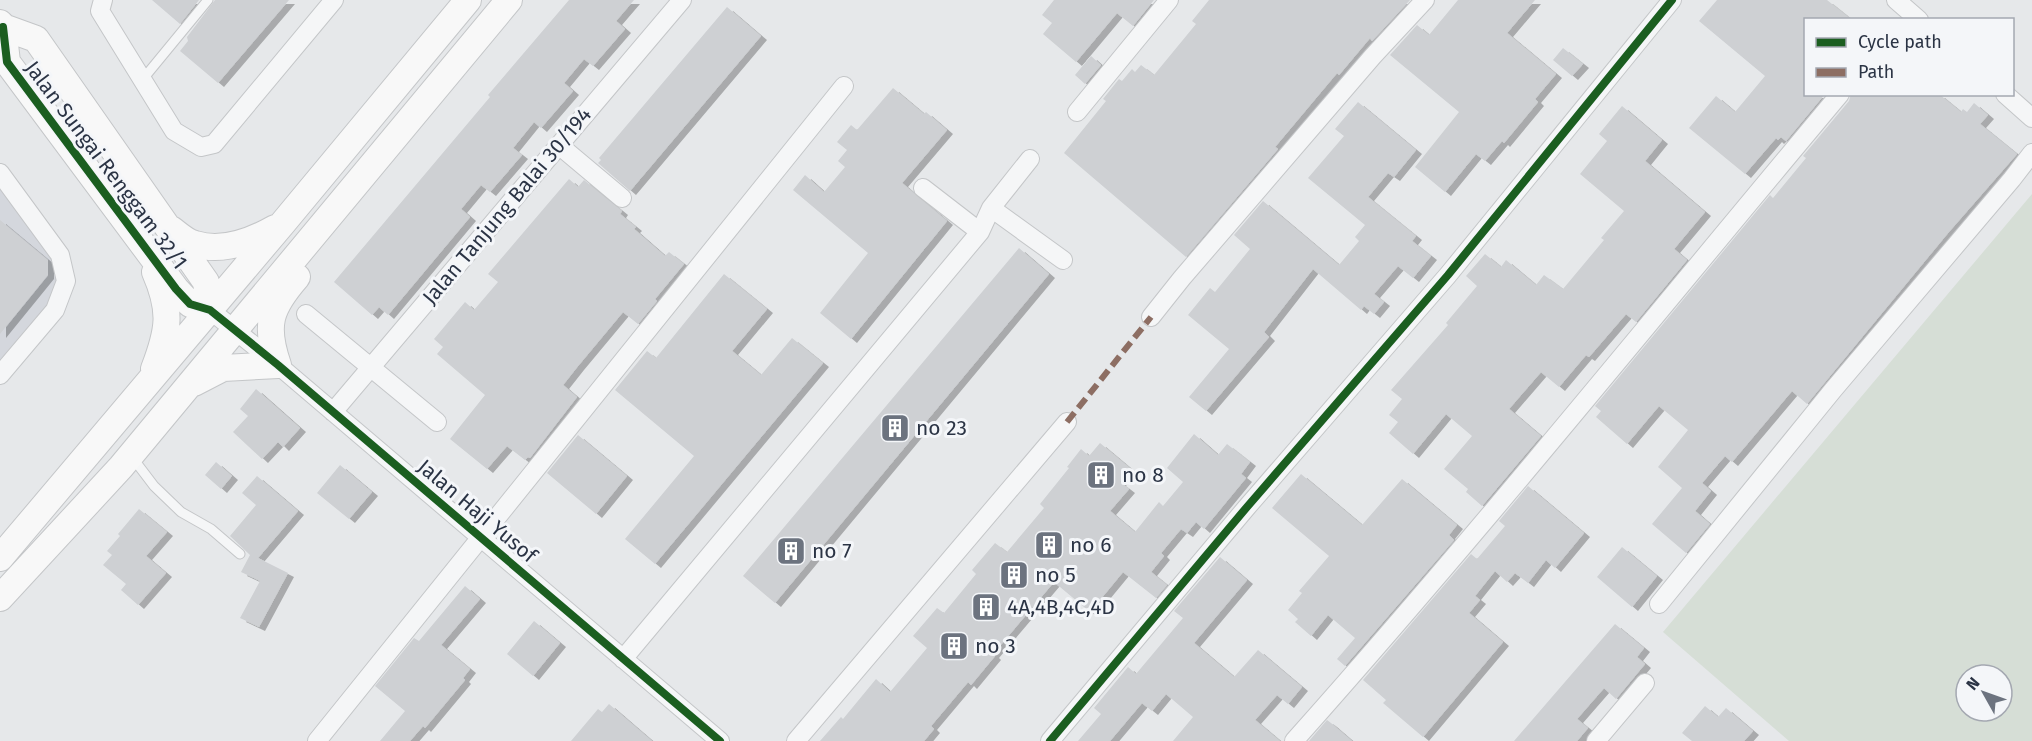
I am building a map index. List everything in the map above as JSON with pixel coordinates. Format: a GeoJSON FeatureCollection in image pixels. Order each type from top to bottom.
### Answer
{"type":"FeatureCollection","features":[{"type":"Feature","properties":{"kind":"main road"},"geometry":{"type":"LineString","coordinates":[[0,558],[283,224],[468,0]]}},
{"type":"Feature","properties":{"kind":"main road"},"geometry":{"type":"LineString","coordinates":[[0,598],[130,455],[189,386],[509,0]]}},
{"type":"Feature","properties":{"kind":"main road","name":"Jalan Sungai Renggam 32/1"},"geometry":{"type":"LineString","coordinates":[[2,25],[36,39],[206,282],[210,310],[190,304],[176,289],[8,62],[2,25]]}},
{"type":"Feature","properties":{"kind":"main road"},"geometry":{"type":"LineString","coordinates":[[189,386],[223,368],[278,365],[272,346],[270,322],[281,295],[416,133],[424,102]]}},
{"type":"Feature","properties":{"kind":"main road"},"geometry":{"type":"LineString","coordinates":[[166,225],[193,244],[214,247],[234,246],[259,237],[283,224]]}},
{"type":"Feature","properties":{"kind":"main road"},"geometry":{"type":"LineString","coordinates":[[144,246],[162,288],[167,309],[165,340],[147,386]]}},
{"type":"Feature","properties":{"kind":"street"},"geometry":{"type":"LineString","coordinates":[[103,0],[100,11],[174,131],[201,147],[214,144],[334,0]]}},
{"type":"Feature","properties":{"kind":"street","name":"Jalan Tanjung Balai 30/194"},"geometry":{"type":"LineString","coordinates":[[333,412],[682,0]]}},
{"type":"Feature","properties":{"kind":"street"},"geometry":{"type":"LineString","coordinates":[[1077,112],[1170,0]]}},
{"type":"Feature","properties":{"kind":"street"},"geometry":{"type":"LineString","coordinates":[[1151,317],[1373,56],[1425,0]]}},
{"type":"Feature","properties":{"kind":"street"},"geometry":{"type":"LineString","coordinates":[[1050,741],[1247,507],[1448,275],[1672,0]]}},
{"type":"Feature","properties":{"kind":"street"},"geometry":{"type":"LineString","coordinates":[[1896,0],[1911,17]]}},
{"type":"Feature","properties":{"kind":"street"},"geometry":{"type":"LineString","coordinates":[[317,741],[844,86]]}},
{"type":"Feature","properties":{"kind":"street"},"geometry":{"type":"LineString","coordinates":[[1294,741],[1565,427],[1678,286],[1838,96]]}},
{"type":"Feature","properties":{"kind":"street"},"geometry":{"type":"LineString","coordinates":[[2007,96],[2032,118]]}},
{"type":"Feature","properties":{"kind":"street"},"geometry":{"type":"LineString","coordinates":[[560,146],[622,198]]}},
{"type":"Feature","properties":{"kind":"street"},"geometry":{"type":"LineString","coordinates":[[1659,604],[1833,390],[2032,153]]}},
{"type":"Feature","properties":{"kind":"street"},"geometry":{"type":"LineString","coordinates":[[623,659],[980,232],[991,208],[1030,159]]}},
{"type":"Feature","properties":{"kind":"street"},"geometry":{"type":"LineString","coordinates":[[0,375],[55,310],[66,281],[60,255],[3,184]]}},
{"type":"Feature","properties":{"kind":"street"},"geometry":{"type":"LineString","coordinates":[[923,188],[980,232]]}},
{"type":"Feature","properties":{"kind":"street"},"geometry":{"type":"LineString","coordinates":[[991,208],[1064,260]]}},
{"type":"Feature","properties":{"kind":"street","name":"Jalan Haji Yusof"},"geometry":{"type":"LineString","coordinates":[[210,310],[278,365],[720,741]]}},
{"type":"Feature","properties":{"kind":"street"},"geometry":{"type":"LineString","coordinates":[[306,314],[436,422]]}},
{"type":"Feature","properties":{"kind":"street"},"geometry":{"type":"LineString","coordinates":[[796,741],[1067,422]]}},
{"type":"Feature","properties":{"kind":"street"},"geometry":{"type":"LineString","coordinates":[[1596,741],[1645,683]]}},
{"type":"Feature","properties":{"kind":"lane"},"geometry":{"type":"LineString","coordinates":[[143,79],[208,0]]}},
{"type":"Feature","properties":{"kind":"lane"},"geometry":{"type":"LineString","coordinates":[[130,455],[154,486],[181,512],[211,529],[240,555]]}},
{"type":"Feature","properties":{"kind":"shaded area"},"geometry":{"type":"Polygon","coordinates":[[[0,184],[51,255],[58,279],[47,310],[0,365],[0,184]]]}},
{"type":"Feature","properties":{"kind":"shaded area"},"geometry":{"type":"Polygon","coordinates":[[[2032,194],[2032,741],[1789,741],[1663,632],[2032,194]]]}},
{"type":"Feature","properties":{"kind":"building"},"geometry":{"type":"Polygon","coordinates":[[[152,0],[199,0],[180,24],[152,0]]]}},
{"type":"Feature","properties":{"kind":"building"},"geometry":{"type":"Polygon","coordinates":[[[215,0],[289,0],[218,83],[180,51],[188,41],[187,37],[215,0]]]}},
{"type":"Feature","properties":{"kind":"building"},"geometry":{"type":"Polygon","coordinates":[[[569,0],[634,0],[616,21],[625,29],[593,66],[584,59],[564,83],[573,91],[541,128],[534,122],[513,148],[522,155],[490,192],[481,185],[461,209],[470,217],[388,315],[379,307],[372,315],[334,282],[569,0]]]}},
{"type":"Feature","properties":{"kind":"building"},"geometry":{"type":"Polygon","coordinates":[[[1054,0],[1154,0],[1133,26],[1117,13],[1076,62],[1043,34],[1052,23],[1042,15],[1054,0]]]}},
{"type":"Feature","properties":{"kind":"building"},"geometry":{"type":"Polygon","coordinates":[[[1209,0],[1410,0],[1372,41],[1370,38],[1339,75],[1337,73],[1275,147],[1278,149],[1186,257],[1064,153],[1106,101],[1103,99],[1119,79],[1122,81],[1132,69],[1135,72],[1141,65],[1154,75],[1196,24],[1192,21],[1209,0]]]}},
{"type":"Feature","properties":{"kind":"building"},"geometry":{"type":"Polygon","coordinates":[[[1458,0],[1535,0],[1507,33],[1556,74],[1535,99],[1538,102],[1504,143],[1502,141],[1485,161],[1476,154],[1445,192],[1415,167],[1459,112],[1390,55],[1417,25],[1429,35],[1458,0]]]}},
{"type":"Feature","properties":{"kind":"building"},"geometry":{"type":"Polygon","coordinates":[[[1717,0],[1827,0],[1850,18],[1804,18],[1804,96],[1823,96],[1786,141],[1781,137],[1778,140],[1776,138],[1745,174],[1689,128],[1716,96],[1735,112],[1765,76],[1699,21],[1717,0]]]}},
{"type":"Feature","properties":{"kind":"building"},"geometry":{"type":"Polygon","coordinates":[[[727,7],[761,36],[630,191],[598,163],[601,160],[599,158],[727,7]]]}},
{"type":"Feature","properties":{"kind":"building"},"geometry":{"type":"Polygon","coordinates":[[[1563,48],[1583,64],[1572,76],[1553,60],[1563,48]]]}},
{"type":"Feature","properties":{"kind":"building"},"geometry":{"type":"Polygon","coordinates":[[[1091,56],[1101,65],[1085,84],[1075,75],[1091,56]]]}},
{"type":"Feature","properties":{"kind":"building"},"geometry":{"type":"Polygon","coordinates":[[[893,88],[947,130],[902,183],[947,221],[851,339],[820,313],[868,253],[793,190],[805,175],[824,192],[845,167],[838,161],[847,150],[837,142],[851,125],[857,130],[893,88]]]}},
{"type":"Feature","properties":{"kind":"building"},"geometry":{"type":"Polygon","coordinates":[[[1850,96],[1941,96],[1961,112],[1963,109],[1967,112],[1974,103],[1988,115],[1980,124],[2017,154],[1948,233],[1807,404],[1792,391],[1732,462],[1725,456],[1702,483],[1711,491],[1695,511],[1710,524],[1686,553],[1652,524],[1682,488],[1658,467],[1688,430],[1659,406],[1627,444],[1596,417],[1601,411],[1595,406],[1770,195],[1773,198],[1806,158],[1803,156],[1849,101],[1850,96]]]}},
{"type":"Feature","properties":{"kind":"building"},"geometry":{"type":"Polygon","coordinates":[[[1358,102],[1416,150],[1394,177],[1388,173],[1368,197],[1416,236],[1412,241],[1431,256],[1413,278],[1398,266],[1374,294],[1384,302],[1374,314],[1364,306],[1361,310],[1313,269],[1264,332],[1269,337],[1206,411],[1189,397],[1229,349],[1188,315],[1210,288],[1215,292],[1250,249],[1234,235],[1263,201],[1339,265],[1359,241],[1355,237],[1365,225],[1308,178],[1344,136],[1335,129],[1358,102]]]}},
{"type":"Feature","properties":{"kind":"building"},"geometry":{"type":"Polygon","coordinates":[[[1622,106],[1662,140],[1645,161],[1705,212],[1674,249],[1687,260],[1636,322],[1626,314],[1589,357],[1586,355],[1559,387],[1541,372],[1509,409],[1541,436],[1482,506],[1466,492],[1468,489],[1444,469],[1472,436],[1446,414],[1413,454],[1389,433],[1398,422],[1389,415],[1402,399],[1391,390],[1448,325],[1446,323],[1477,286],[1466,276],[1485,254],[1501,267],[1506,260],[1536,285],[1544,275],[1563,289],[1604,240],[1601,238],[1624,211],[1580,174],[1607,141],[1599,134],[1622,106]]]}},
{"type":"Feature","properties":{"kind":"building"},"geometry":{"type":"Polygon","coordinates":[[[569,179],[578,187],[584,180],[622,211],[620,214],[636,227],[634,229],[665,256],[669,252],[684,264],[638,324],[623,312],[578,366],[563,385],[577,397],[530,458],[525,460],[507,446],[487,469],[450,439],[485,395],[437,354],[443,347],[434,339],[465,302],[474,310],[498,282],[488,274],[569,179]]]}},
{"type":"Feature","properties":{"kind":"building"},"geometry":{"type":"Polygon","coordinates":[[[0,220],[48,260],[48,275],[0,334],[0,220]]]}},
{"type":"Feature","properties":{"kind":"building"},"geometry":{"type":"Polygon","coordinates":[[[1019,248],[1049,274],[775,603],[743,576],[1019,248]]]}},
{"type":"Feature","properties":{"kind":"building"},"geometry":{"type":"Polygon","coordinates":[[[724,274],[767,309],[732,351],[761,375],[792,338],[823,363],[655,564],[625,539],[694,456],[615,390],[647,351],[656,358],[724,274]]]}},
{"type":"Feature","properties":{"kind":"building"},"geometry":{"type":"Polygon","coordinates":[[[256,389],[300,428],[283,447],[278,442],[262,459],[233,432],[248,416],[240,409],[256,389]]]}},
{"type":"Feature","properties":{"kind":"building"},"geometry":{"type":"Polygon","coordinates":[[[1194,434],[1218,455],[1227,444],[1250,462],[1241,474],[1246,478],[1204,529],[1196,522],[1187,533],[1181,529],[1161,553],[1164,556],[1151,572],[1167,585],[1156,598],[1123,572],[1090,612],[1054,582],[993,654],[995,656],[971,685],[968,682],[931,726],[934,729],[924,741],[820,741],[841,717],[843,719],[876,679],[890,692],[927,648],[913,636],[937,608],[944,613],[976,574],[972,570],[995,543],[1007,552],[1044,508],[1040,504],[1081,449],[1089,456],[1100,443],[1131,469],[1120,482],[1129,489],[1110,511],[1135,532],[1159,502],[1163,506],[1183,482],[1167,468],[1194,434]]]}},
{"type":"Feature","properties":{"kind":"building"},"geometry":{"type":"Polygon","coordinates":[[[578,435],[627,476],[596,514],[547,473],[578,435]]]}},
{"type":"Feature","properties":{"kind":"building"},"geometry":{"type":"Polygon","coordinates":[[[216,462],[232,476],[221,489],[205,475],[216,462]]]}},
{"type":"Feature","properties":{"kind":"building"},"geometry":{"type":"Polygon","coordinates":[[[340,465],[372,492],[349,519],[317,493],[340,465]]]}},
{"type":"Feature","properties":{"kind":"building"},"geometry":{"type":"Polygon","coordinates":[[[1301,474],[1362,525],[1402,479],[1457,525],[1449,535],[1454,540],[1345,666],[1337,659],[1355,638],[1328,615],[1311,636],[1295,622],[1298,619],[1288,610],[1302,593],[1299,591],[1329,556],[1272,508],[1301,474]]]}},
{"type":"Feature","properties":{"kind":"building"},"geometry":{"type":"Polygon","coordinates":[[[257,476],[298,511],[258,558],[288,573],[259,627],[240,618],[260,581],[241,572],[250,555],[230,536],[256,505],[242,493],[257,476]]]}},
{"type":"Feature","properties":{"kind":"building"},"geometry":{"type":"Polygon","coordinates":[[[1528,486],[1584,533],[1555,568],[1546,560],[1528,583],[1515,573],[1507,582],[1495,571],[1475,596],[1480,600],[1469,613],[1503,642],[1423,737],[1383,703],[1386,700],[1363,680],[1471,554],[1477,559],[1505,526],[1499,521],[1528,486]]]}},
{"type":"Feature","properties":{"kind":"building"},"geometry":{"type":"Polygon","coordinates":[[[139,509],[167,532],[146,556],[166,573],[138,605],[121,590],[126,584],[103,565],[112,555],[107,551],[139,509]]]}},
{"type":"Feature","properties":{"kind":"building"},"geometry":{"type":"Polygon","coordinates":[[[1622,547],[1657,576],[1632,607],[1597,577],[1622,547]]]}},
{"type":"Feature","properties":{"kind":"building"},"geometry":{"type":"Polygon","coordinates":[[[1220,557],[1247,580],[1194,643],[1234,677],[1258,650],[1302,687],[1288,704],[1277,695],[1255,720],[1280,741],[1173,741],[1193,717],[1166,694],[1152,711],[1142,703],[1110,741],[1078,741],[1101,714],[1094,708],[1128,667],[1136,674],[1183,618],[1174,611],[1220,557]]]}},
{"type":"Feature","properties":{"kind":"building"},"geometry":{"type":"Polygon","coordinates":[[[465,586],[480,599],[441,645],[470,669],[463,678],[465,680],[425,728],[423,726],[410,741],[380,741],[405,711],[375,686],[414,638],[419,641],[465,586]]]}},
{"type":"Feature","properties":{"kind":"building"},"geometry":{"type":"Polygon","coordinates":[[[534,621],[560,643],[533,676],[507,654],[534,621]]]}},
{"type":"Feature","properties":{"kind":"building"},"geometry":{"type":"Polygon","coordinates":[[[1615,624],[1644,648],[1637,657],[1645,664],[1616,699],[1604,688],[1577,719],[1588,728],[1577,741],[1514,741],[1615,624]]]}},
{"type":"Feature","properties":{"kind":"building"},"geometry":{"type":"Polygon","coordinates":[[[609,704],[652,741],[571,741],[598,709],[602,712],[609,704]]]}},
{"type":"Feature","properties":{"kind":"building"},"geometry":{"type":"Polygon","coordinates":[[[1705,706],[1718,717],[1726,708],[1753,731],[1744,741],[1692,741],[1682,733],[1705,706]]]}},
{"type":"Feature","properties":{"kind":"building"},"geometry":{"type":"Polygon","coordinates":[[[1327,720],[1331,723],[1352,741],[1309,741],[1327,720]]]}},
{"type":"Feature","properties":{"kind":"marked path"},"geometry":{"type":"LineString","coordinates":[[1067,422],[1151,317]]}},
{"type":"Feature","properties":{"kind":"cycle path"},"geometry":{"type":"LineString","coordinates":[[1050,741],[1247,507],[1448,275],[1672,0]]}},
{"type":"Feature","properties":{"kind":"cycle path"},"geometry":{"type":"LineString","coordinates":[[3,27],[7,62],[176,289],[190,304],[210,310],[278,365],[720,741]]}},
{"type":"Feature","properties":{"kind":"place","name":"no 23"},"geometry":{"type":"Point","coordinates":[895,428]}},
{"type":"Feature","properties":{"kind":"place","name":"no 8"},"geometry":{"type":"Point","coordinates":[1101,475]}},
{"type":"Feature","properties":{"kind":"place","name":"no 6"},"geometry":{"type":"Point","coordinates":[1049,545]}},
{"type":"Feature","properties":{"kind":"place","name":"no 7"},"geometry":{"type":"Point","coordinates":[791,551]}},
{"type":"Feature","properties":{"kind":"place","name":"no 5"},"geometry":{"type":"Point","coordinates":[1014,575]}},
{"type":"Feature","properties":{"kind":"place","name":"4A,4B,4C,4D"},"geometry":{"type":"Point","coordinates":[986,607]}},
{"type":"Feature","properties":{"kind":"place","name":"no 3"},"geometry":{"type":"Point","coordinates":[954,646]}}]}
